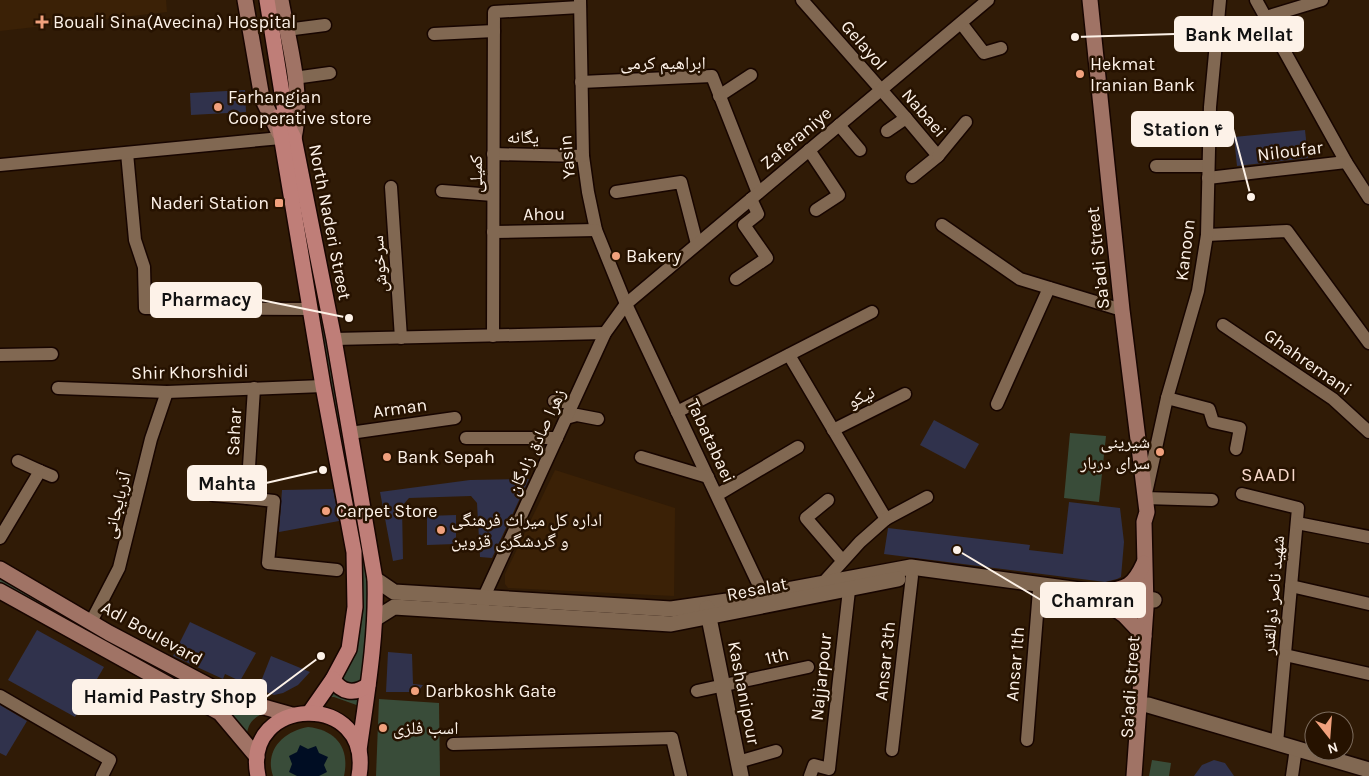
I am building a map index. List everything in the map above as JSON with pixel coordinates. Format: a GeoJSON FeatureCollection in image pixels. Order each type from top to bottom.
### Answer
{"type":"FeatureCollection","features":[{"type":"Feature","properties":{"kind":"main road"},"geometry":{"type":"LineString","coordinates":[[245,0],[262,98],[288,138],[298,122],[297,92],[281,0]]}},
{"type":"Feature","properties":{"kind":"main road","name":"North Naderi Street"},"geometry":{"type":"LineString","coordinates":[[257,0],[334,339],[375,579],[375,619],[359,750],[359,776]]}},
{"type":"Feature","properties":{"kind":"main road","name":"North Naderi Street"},"geometry":{"type":"LineString","coordinates":[[267,0],[287,124],[310,309],[354,552],[355,607],[349,649],[333,679],[310,712]]}},
{"type":"Feature","properties":{"kind":"main road","name":"Sa'adi Street"},"geometry":{"type":"LineString","coordinates":[[1090,0],[1122,310],[1146,505],[1152,521],[1148,705],[1144,776]]}},
{"type":"Feature","properties":{"kind":"main road","name":"Sa'adi Street"},"geometry":{"type":"LineString","coordinates":[[1134,776],[1144,636],[1150,604],[1145,559],[1144,522],[1146,505]]}},
{"type":"Feature","properties":{"kind":"main road"},"geometry":{"type":"LineString","coordinates":[[1144,636],[1124,614],[1102,596],[1130,585],[1136,580],[1145,559]]}},
{"type":"Feature","properties":{"kind":"main road","name":"Adl Boulevard"},"geometry":{"type":"LineString","coordinates":[[0,569],[91,622],[232,698],[292,715]]}},
{"type":"Feature","properties":{"kind":"main road","name":"Adl Boulevard"},"geometry":{"type":"LineString","coordinates":[[0,591],[220,713],[257,757]]}},
{"type":"Feature","properties":{"kind":"main road"},"geometry":{"type":"LineString","coordinates":[[333,679],[339,687],[348,691],[359,691],[368,685]]}},
{"type":"Feature","properties":{"kind":"main road"},"geometry":{"type":"LineString","coordinates":[[258,776],[257,757],[263,739],[275,724],[292,715],[310,712],[326,715],[341,723],[352,735],[359,750]]}},
{"type":"Feature","properties":{"kind":"street","name":"Gelayol"},"geometry":{"type":"LineString","coordinates":[[802,0],[881,90]]}},
{"type":"Feature","properties":{"kind":"street","name":"Kanoon"},"geometry":{"type":"LineString","coordinates":[[1146,505],[1167,398],[1198,291],[1207,235],[1210,107],[1220,0]]}},
{"type":"Feature","properties":{"kind":"street"},"geometry":{"type":"LineString","coordinates":[[1256,0],[1346,162],[1369,198]]}},
{"type":"Feature","properties":{"kind":"street"},"geometry":{"type":"LineString","coordinates":[[1266,17],[1322,0]]}},
{"type":"Feature","properties":{"kind":"street","name":"Zaferaniye"},"geometry":{"type":"LineString","coordinates":[[626,304],[985,1]]}},
{"type":"Feature","properties":{"kind":"street","name":"کمیلی"},"geometry":{"type":"LineString","coordinates":[[492,336],[494,12],[580,4]]}},
{"type":"Feature","properties":{"kind":"street","name":"Yasin"},"geometry":{"type":"LineString","coordinates":[[580,4],[583,156],[588,192],[596,230],[626,304]]}},
{"type":"Feature","properties":{"kind":"street"},"geometry":{"type":"LineString","coordinates":[[961,22],[984,53],[1001,48]]}},
{"type":"Feature","properties":{"kind":"street"},"geometry":{"type":"LineString","coordinates":[[286,30],[325,25]]}},
{"type":"Feature","properties":{"kind":"street"},"geometry":{"type":"LineString","coordinates":[[434,34],[494,31]]}},
{"type":"Feature","properties":{"kind":"street"},"geometry":{"type":"LineString","coordinates":[[294,78],[330,73]]}},
{"type":"Feature","properties":{"kind":"street"},"geometry":{"type":"LineString","coordinates":[[720,96],[751,75]]}},
{"type":"Feature","properties":{"kind":"street","name":"ابراهیم کرمی"},"geometry":{"type":"LineString","coordinates":[[581,82],[712,76],[754,196],[758,214],[744,226],[767,258],[736,279]]}},
{"type":"Feature","properties":{"kind":"street","name":"Nabaei"},"geometry":{"type":"LineString","coordinates":[[881,90],[938,156],[912,177]]}},
{"type":"Feature","properties":{"kind":"street"},"geometry":{"type":"LineString","coordinates":[[887,131],[906,118]]}},
{"type":"Feature","properties":{"kind":"street"},"geometry":{"type":"LineString","coordinates":[[938,156],[966,122]]}},
{"type":"Feature","properties":{"kind":"street"},"geometry":{"type":"LineString","coordinates":[[839,125],[860,150]]}},
{"type":"Feature","properties":{"kind":"street"},"geometry":{"type":"LineString","coordinates":[[0,164],[288,138]]}},
{"type":"Feature","properties":{"kind":"street"},"geometry":{"type":"LineString","coordinates":[[809,150],[839,195],[816,210]]}},
{"type":"Feature","properties":{"kind":"street"},"geometry":{"type":"LineString","coordinates":[[127,153],[135,240],[144,268],[145,308],[310,309]]}},
{"type":"Feature","properties":{"kind":"street","name":"یگانه"},"geometry":{"type":"LineString","coordinates":[[494,154],[583,156]]}},
{"type":"Feature","properties":{"kind":"street","name":"Niloufar"},"geometry":{"type":"LineString","coordinates":[[1156,166],[1208,172],[1346,162]]}},
{"type":"Feature","properties":{"kind":"street"},"geometry":{"type":"LineString","coordinates":[[616,192],[681,182],[697,244]]}},
{"type":"Feature","properties":{"kind":"street","name":"سرخوش"},"geometry":{"type":"LineString","coordinates":[[392,188],[401,338]]}},
{"type":"Feature","properties":{"kind":"street"},"geometry":{"type":"LineString","coordinates":[[442,191],[493,195]]}},
{"type":"Feature","properties":{"kind":"street"},"geometry":{"type":"LineString","coordinates":[[942,225],[1020,279],[1122,310]]}},
{"type":"Feature","properties":{"kind":"street","name":"Ahou"},"geometry":{"type":"LineString","coordinates":[[493,232],[596,230]]}},
{"type":"Feature","properties":{"kind":"street"},"geometry":{"type":"LineString","coordinates":[[1207,235],[1287,231],[1369,343]]}},
{"type":"Feature","properties":{"kind":"street"},"geometry":{"type":"LineString","coordinates":[[997,404],[1049,288]]}},
{"type":"Feature","properties":{"kind":"street","name":"زهرا صادق زادگان"},"geometry":{"type":"LineString","coordinates":[[482,606],[604,333],[626,304]]}},
{"type":"Feature","properties":{"kind":"street","name":"Tabatabaei"},"geometry":{"type":"LineString","coordinates":[[626,304],[764,594]]}},
{"type":"Feature","properties":{"kind":"street"},"geometry":{"type":"LineString","coordinates":[[678,412],[872,312]]}},
{"type":"Feature","properties":{"kind":"street","name":"Ghahremani"},"geometry":{"type":"LineString","coordinates":[[1223,325],[1333,399],[1369,432]]}},
{"type":"Feature","properties":{"kind":"street"},"geometry":{"type":"LineString","coordinates":[[334,339],[604,333]]}},
{"type":"Feature","properties":{"kind":"street"},"geometry":{"type":"LineString","coordinates":[[0,355],[52,354]]}},
{"type":"Feature","properties":{"kind":"street"},"geometry":{"type":"LineString","coordinates":[[789,355],[886,519]]}},
{"type":"Feature","properties":{"kind":"street","name":"Shir Khorshidi"},"geometry":{"type":"LineString","coordinates":[[58,388],[167,392],[323,386]]}},
{"type":"Feature","properties":{"kind":"street","name":"Sahar"},"geometry":{"type":"LineString","coordinates":[[247,498],[254,388]]}},
{"type":"Feature","properties":{"kind":"street","name":"آذربایجانی"},"geometry":{"type":"LineString","coordinates":[[91,622],[119,568],[151,439],[167,392]]}},
{"type":"Feature","properties":{"kind":"street","name":"نیکو"},"geometry":{"type":"LineString","coordinates":[[834,430],[905,394]]}},
{"type":"Feature","properties":{"kind":"street"},"geometry":{"type":"LineString","coordinates":[[1167,398],[1209,409],[1213,422],[1240,428],[1236,449]]}},
{"type":"Feature","properties":{"kind":"street"},"geometry":{"type":"LineString","coordinates":[[554,401],[572,404]]}},
{"type":"Feature","properties":{"kind":"street"},"geometry":{"type":"LineString","coordinates":[[566,418],[577,415],[598,419]]}},
{"type":"Feature","properties":{"kind":"street","name":"Arman"},"geometry":{"type":"LineString","coordinates":[[350,434],[454,418]]}},
{"type":"Feature","properties":{"kind":"street"},"geometry":{"type":"LineString","coordinates":[[466,438],[557,438]]}},
{"type":"Feature","properties":{"kind":"street"},"geometry":{"type":"LineString","coordinates":[[717,495],[798,447]]}},
{"type":"Feature","properties":{"kind":"street"},"geometry":{"type":"LineString","coordinates":[[640,457],[708,477]]}},
{"type":"Feature","properties":{"kind":"street"},"geometry":{"type":"LineString","coordinates":[[0,538],[46,473],[18,461]]}},
{"type":"Feature","properties":{"kind":"street","name":"شهید ناصر ذوالقدر"},"geometry":{"type":"LineString","coordinates":[[1242,494],[1298,508],[1277,743]]}},
{"type":"Feature","properties":{"kind":"street"},"geometry":{"type":"LineString","coordinates":[[213,495],[274,502],[268,563],[337,570]]}},
{"type":"Feature","properties":{"kind":"street"},"geometry":{"type":"LineString","coordinates":[[823,582],[860,542],[886,519],[928,497]]}},
{"type":"Feature","properties":{"kind":"street"},"geometry":{"type":"LineString","coordinates":[[828,500],[806,518],[842,560]]}},
{"type":"Feature","properties":{"kind":"street"},"geometry":{"type":"LineString","coordinates":[[1146,505],[1212,500]]}},
{"type":"Feature","properties":{"kind":"street"},"geometry":{"type":"LineString","coordinates":[[1297,523],[1369,537]]}},
{"type":"Feature","properties":{"kind":"street","name":"Resalat"},"geometry":{"type":"LineString","coordinates":[[375,579],[394,592],[482,606],[671,624],[764,594],[912,567],[1150,604]]}},
{"type":"Feature","properties":{"kind":"street","name":"Resalat"},"geometry":{"type":"LineString","coordinates":[[708,611],[849,590],[912,576],[1102,596]]}},
{"type":"Feature","properties":{"kind":"street","name":"Ansar 3th"},"geometry":{"type":"LineString","coordinates":[[892,750],[912,576]]}},
{"type":"Feature","properties":{"kind":"street"},"geometry":{"type":"LineString","coordinates":[[1291,586],[1369,604]]}},
{"type":"Feature","properties":{"kind":"street","name":"Najjarpour"},"geometry":{"type":"LineString","coordinates":[[810,776],[814,765],[829,769],[849,590]]}},
{"type":"Feature","properties":{"kind":"street","name":"Ansar 1th"},"geometry":{"type":"LineString","coordinates":[[1027,740],[1039,590]]}},
{"type":"Feature","properties":{"kind":"street","name":"Resalat"},"geometry":{"type":"LineString","coordinates":[[375,619],[394,607],[482,606]]}},
{"type":"Feature","properties":{"kind":"street","name":"Kashanipour"},"geometry":{"type":"LineString","coordinates":[[708,611],[740,769]]}},
{"type":"Feature","properties":{"kind":"street"},"geometry":{"type":"LineString","coordinates":[[1285,654],[1369,674]]}},
{"type":"Feature","properties":{"kind":"street","name":"1th"},"geometry":{"type":"LineString","coordinates":[[697,691],[808,667]]}},
{"type":"Feature","properties":{"kind":"street"},"geometry":{"type":"LineString","coordinates":[[0,696],[110,760],[102,776]]}},
{"type":"Feature","properties":{"kind":"street"},"geometry":{"type":"LineString","coordinates":[[1148,705],[1369,770]]}},
{"type":"Feature","properties":{"kind":"street"},"geometry":{"type":"LineString","coordinates":[[453,744],[672,738],[681,776]]}},
{"type":"Feature","properties":{"kind":"street"},"geometry":{"type":"LineString","coordinates":[[1292,776],[1296,748]]}},
{"type":"Feature","properties":{"kind":"street"},"geometry":{"type":"LineString","coordinates":[[740,769],[776,751]]}},
{"type":"Feature","properties":{"kind":"shaded area","name":"Bouali Sina(Avecina) Hospital"},"geometry":{"type":"Polygon","coordinates":[[[0,0],[166,0],[167,12],[0,31],[0,0]]]}},
{"type":"Feature","properties":{"kind":"shaded area"},"geometry":{"type":"Polygon","coordinates":[[[555,470],[675,508],[674,596],[508,588],[505,584],[505,574],[555,470]]]}},
{"type":"Feature","properties":{"kind":"green space"},"geometry":{"type":"Polygon","coordinates":[[[301,176],[371,549],[365,708],[334,697],[321,697],[349,649],[354,552],[288,178],[301,176]]]}},
{"type":"Feature","properties":{"kind":"green space"},"geometry":{"type":"Polygon","coordinates":[[[1070,433],[1106,436],[1099,502],[1064,498],[1070,433]]]}},
{"type":"Feature","properties":{"kind":"green space"},"geometry":{"type":"Polygon","coordinates":[[[0,569],[109,633],[271,709],[252,721],[249,725],[245,743],[220,713],[0,591],[0,569]]]}},
{"type":"Feature","properties":{"kind":"green space"},"geometry":{"type":"Polygon","coordinates":[[[379,699],[439,703],[440,776],[376,776],[379,699]]]}},
{"type":"Feature","properties":{"kind":"green space"},"geometry":{"type":"Polygon","coordinates":[[[308,727],[326,732],[339,742],[345,757],[344,776],[273,776],[271,758],[278,743],[291,733],[308,727]]]}},
{"type":"Feature","properties":{"kind":"green space"},"geometry":{"type":"Polygon","coordinates":[[[1152,760],[1171,763],[1169,776],[1149,776],[1152,760]]]}},
{"type":"Feature","properties":{"kind":"water"},"geometry":{"type":"Polygon","coordinates":[[[300,745],[308,749],[316,746],[319,753],[328,757],[324,765],[327,772],[319,776],[297,776],[289,772],[292,764],[289,756],[297,752],[300,745]]]}},
{"type":"Feature","properties":{"kind":"building","name":"Farhangian Cooperative store"},"geometry":{"type":"Polygon","coordinates":[[[245,90],[246,112],[191,115],[190,93],[245,90]]]}},
{"type":"Feature","properties":{"kind":"building"},"geometry":{"type":"Polygon","coordinates":[[[1305,130],[1308,158],[1237,166],[1234,137],[1305,130]]]}},
{"type":"Feature","properties":{"kind":"building"},"geometry":{"type":"Polygon","coordinates":[[[934,420],[979,444],[965,469],[920,445],[934,420]]]}},
{"type":"Feature","properties":{"kind":"building"},"geometry":{"type":"Polygon","coordinates":[[[529,479],[492,558],[480,557],[477,503],[471,496],[409,498],[402,506],[403,559],[393,561],[380,492],[470,480],[529,479]]]}},
{"type":"Feature","properties":{"kind":"building"},"geometry":{"type":"Polygon","coordinates":[[[333,489],[339,521],[279,532],[282,490],[333,489]]]}},
{"type":"Feature","properties":{"kind":"building"},"geometry":{"type":"Polygon","coordinates":[[[1069,502],[1120,508],[1124,542],[1121,577],[1105,582],[884,554],[888,528],[1030,545],[1029,550],[1063,554],[1069,502]]]}},
{"type":"Feature","properties":{"kind":"building","name":"اداره کل میراث فرهنگی و گردشگری قزوین"},"geometry":{"type":"Polygon","coordinates":[[[456,515],[456,544],[427,545],[427,516],[456,515]]]}},
{"type":"Feature","properties":{"kind":"building"},"geometry":{"type":"Polygon","coordinates":[[[190,622],[256,653],[240,681],[225,674],[223,679],[173,656],[190,622]]]}},
{"type":"Feature","properties":{"kind":"building"},"geometry":{"type":"Polygon","coordinates":[[[37,630],[104,667],[75,717],[8,680],[37,630]]]}},
{"type":"Feature","properties":{"kind":"building"},"geometry":{"type":"Polygon","coordinates":[[[388,652],[412,654],[413,684],[423,685],[414,697],[412,692],[386,692],[388,652]]]}},
{"type":"Feature","properties":{"kind":"building"},"geometry":{"type":"Polygon","coordinates":[[[271,656],[310,672],[298,685],[283,693],[274,695],[258,689],[271,656]]]}},
{"type":"Feature","properties":{"kind":"building"},"geometry":{"type":"Polygon","coordinates":[[[0,705],[27,721],[6,756],[0,753],[0,705]]]}},
{"type":"Feature","properties":{"kind":"building"},"geometry":{"type":"Polygon","coordinates":[[[1214,760],[1225,763],[1234,776],[1194,776],[1202,765],[1214,760]]]}},
{"type":"Feature","properties":{"kind":"place","name":"Bouali Sina(Avecina) Hospital"},"geometry":{"type":"Point","coordinates":[42,22]}},
{"type":"Feature","properties":{"kind":"place","name":"Bank Mellat"},"geometry":{"type":"Point","coordinates":[1075,37]}},
{"type":"Feature","properties":{"kind":"place","name":"Hekmat Iranian Bank"},"geometry":{"type":"Point","coordinates":[1080,74]}},
{"type":"Feature","properties":{"kind":"place","name":"Farhangian Cooperative store"},"geometry":{"type":"Point","coordinates":[218,107]}},
{"type":"Feature","properties":{"kind":"place","name":"Station ۴"},"geometry":{"type":"Point","coordinates":[1251,197]}},
{"type":"Feature","properties":{"kind":"place","name":"Naderi Station"},"geometry":{"type":"Point","coordinates":[279,203]}},
{"type":"Feature","properties":{"kind":"place","name":"Bakery"},"geometry":{"type":"Point","coordinates":[616,256]}},
{"type":"Feature","properties":{"kind":"place","name":"Pharmacy"},"geometry":{"type":"Point","coordinates":[349,318]}},
{"type":"Feature","properties":{"kind":"place","name":"شیرینی سرای دربار"},"geometry":{"type":"Point","coordinates":[1160,452]}},
{"type":"Feature","properties":{"kind":"place","name":"Bank Sepah"},"geometry":{"type":"Point","coordinates":[387,457]}},
{"type":"Feature","properties":{"kind":"place","name":"Mahta"},"geometry":{"type":"Point","coordinates":[323,470]}},
{"type":"Feature","properties":{"kind":"place","name":"Carpet Store"},"geometry":{"type":"Point","coordinates":[326,511]}},
{"type":"Feature","properties":{"kind":"place","name":"اداره کل میراث فرهنگی و گردشگری قزوین"},"geometry":{"type":"Point","coordinates":[441,530]}},
{"type":"Feature","properties":{"kind":"place","name":"Chamran"},"geometry":{"type":"Point","coordinates":[957,550]}},
{"type":"Feature","properties":{"kind":"place","name":"Hamid Pastry Shop"},"geometry":{"type":"Point","coordinates":[321,656]}},
{"type":"Feature","properties":{"kind":"place","name":"Darbkoshk Gate"},"geometry":{"type":"Point","coordinates":[415,691]}},
{"type":"Feature","properties":{"kind":"place","name":"اسب فلزی"},"geometry":{"type":"Point","coordinates":[383,728]}},
{"type":"Feature","properties":{"kind":"district","name":"SAADI"},"geometry":{"type":"Point","coordinates":[1269,474]}}]}
